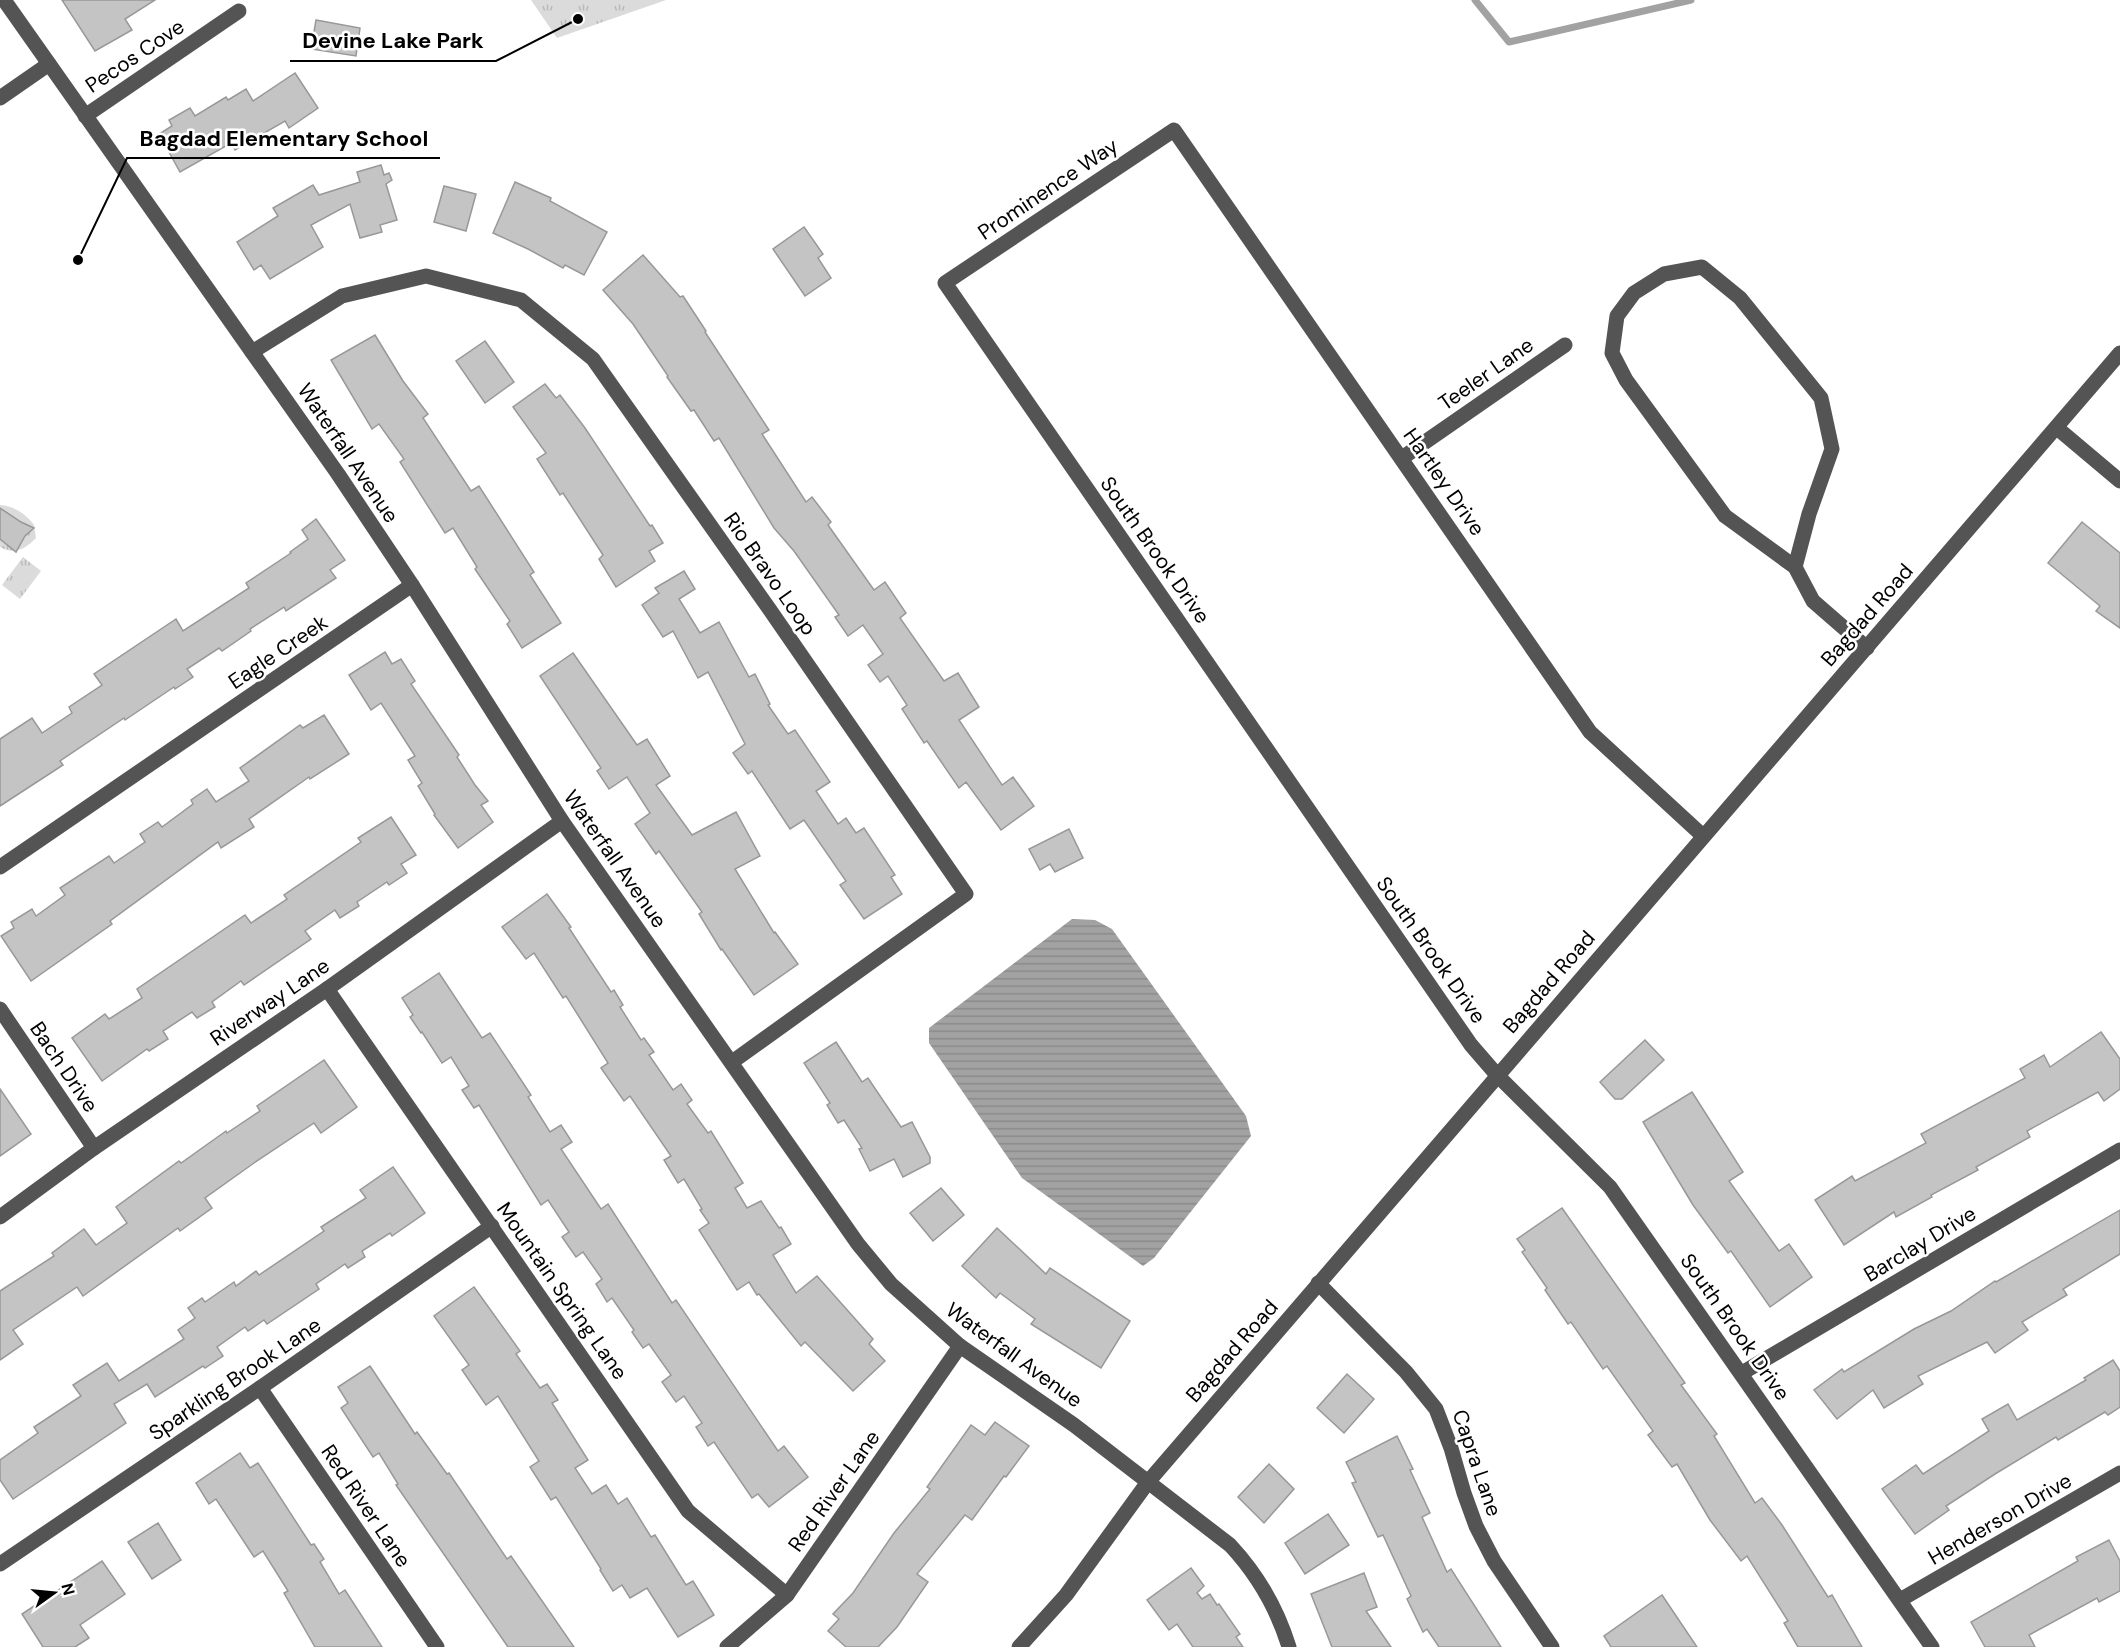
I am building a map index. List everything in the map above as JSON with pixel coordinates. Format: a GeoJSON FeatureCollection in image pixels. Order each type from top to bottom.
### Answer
{"type":"FeatureCollection","features":[{"type":"Feature","properties":{"kind":"street","name":"Waterfall Avenue"},"geometry":{"type":"LineString","coordinates":[[4,0],[344,483],[412,585],[562,821],[858,1244],[891,1284],[960,1346],[1074,1425],[1230,1545],[1262,1584],[1281,1623],[1289,1647]]}},
{"type":"Feature","properties":{"kind":"street","name":"Pecos Cove"},"geometry":{"type":"LineString","coordinates":[[85,116],[239,11]]}},
{"type":"Feature","properties":{"kind":"street"},"geometry":{"type":"LineString","coordinates":[[0,98],[49,64]]}},
{"type":"Feature","properties":{"kind":"street","name":"Prominence Way"},"geometry":{"type":"LineString","coordinates":[[945,283],[1174,130]]}},
{"type":"Feature","properties":{"kind":"street","name":"Hartley Drive"},"geometry":{"type":"LineString","coordinates":[[1174,130],[1590,732],[1703,836]]}},
{"type":"Feature","properties":{"kind":"street"},"geometry":{"type":"LineString","coordinates":[[1795,567],[1809,514],[1832,449],[1821,398],[1740,298],[1702,267],[1664,274],[1634,293],[1617,316],[1612,353],[1626,380],[1725,516],[1795,567],[1813,601],[1866,648]]}},
{"type":"Feature","properties":{"kind":"street","name":"Rio Bravo Loop"},"geometry":{"type":"LineString","coordinates":[[252,352],[342,296],[426,276],[521,300],[593,359],[966,894],[732,1062]]}},
{"type":"Feature","properties":{"kind":"street","name":"South Brook Drive"},"geometry":{"type":"LineString","coordinates":[[945,283],[1471,1045],[1497,1075],[1610,1186],[1932,1647]]}},
{"type":"Feature","properties":{"kind":"street","name":"Teeler Lane"},"geometry":{"type":"LineString","coordinates":[[1402,458],[1565,345]]}},
{"type":"Feature","properties":{"kind":"street","name":"Bagdad Road"},"geometry":{"type":"LineString","coordinates":[[1019,1647],[1065,1595],[1148,1482],[2120,352]]}},
{"type":"Feature","properties":{"kind":"street"},"geometry":{"type":"LineString","coordinates":[[2057,428],[2120,481]]}},
{"type":"Feature","properties":{"kind":"street","name":"Eagle Creek"},"geometry":{"type":"LineString","coordinates":[[0,867],[412,585]]}},
{"type":"Feature","properties":{"kind":"street","name":"Riverway Lane"},"geometry":{"type":"LineString","coordinates":[[0,1217],[94,1148],[327,989],[562,821]]}},
{"type":"Feature","properties":{"kind":"street","name":"Mountain Spring Lane"},"geometry":{"type":"LineString","coordinates":[[327,989],[688,1511],[787,1595]]}},
{"type":"Feature","properties":{"kind":"street","name":"Bach Drive"},"geometry":{"type":"LineString","coordinates":[[0,1009],[94,1148]]}},
{"type":"Feature","properties":{"kind":"street","name":"Barclay Drive"},"geometry":{"type":"LineString","coordinates":[[1742,1373],[2120,1150]]}},
{"type":"Feature","properties":{"kind":"street","name":"Sparkling Brook Lane"},"geometry":{"type":"LineString","coordinates":[[0,1564],[260,1388],[492,1226]]}},
{"type":"Feature","properties":{"kind":"street","name":"Capra Lane"},"geometry":{"type":"LineString","coordinates":[[1318,1283],[1406,1371],[1436,1409],[1476,1526],[1494,1561],[1552,1647]]}},
{"type":"Feature","properties":{"kind":"street","name":"Red River Lane"},"geometry":{"type":"LineString","coordinates":[[727,1647],[787,1595],[960,1346]]}},
{"type":"Feature","properties":{"kind":"street","name":"Red River Lane"},"geometry":{"type":"LineString","coordinates":[[260,1388],[437,1647]]}},
{"type":"Feature","properties":{"kind":"street","name":"Henderson Drive"},"geometry":{"type":"LineString","coordinates":[[1900,1600],[2120,1473]]}},
{"type":"Feature","properties":{"kind":"green space"},"geometry":{"type":"Polygon","coordinates":[[[531,0],[666,0],[557,38],[531,0]]]}},
{"type":"Feature","properties":{"kind":"green space"},"geometry":{"type":"Polygon","coordinates":[[[0,505],[19,511],[34,525],[36,538],[20,550],[10,551],[0,547],[0,505]]]}},
{"type":"Feature","properties":{"kind":"green space"},"geometry":{"type":"Polygon","coordinates":[[[23,557],[41,571],[20,599],[2,585],[23,557]]]}},
{"type":"Feature","properties":{"kind":"shaded area"},"geometry":{"type":"Polygon","coordinates":[[[1072,919],[1095,920],[1112,929],[1246,1116],[1251,1136],[1154,1258],[1143,1266],[1022,1178],[929,1043],[929,1028],[1072,919]]]}},
{"type":"Feature","properties":{"kind":"building"},"geometry":{"type":"Polygon","coordinates":[[[62,0],[155,0],[125,19],[132,30],[95,51],[62,0]]]}},
{"type":"Feature","properties":{"kind":"building"},"geometry":{"type":"Polygon","coordinates":[[[316,20],[360,28],[356,56],[311,49],[316,20]]]}},
{"type":"Feature","properties":{"kind":"building"},"geometry":{"type":"Polygon","coordinates":[[[295,73],[318,108],[289,128],[285,121],[235,150],[231,143],[180,172],[159,134],[172,126],[169,120],[190,108],[195,116],[226,97],[228,100],[246,89],[253,101],[295,73]]]}},
{"type":"Feature","properties":{"kind":"building"},"geometry":{"type":"Polygon","coordinates":[[[381,165],[384,175],[389,173],[392,180],[386,184],[397,220],[380,225],[382,232],[360,238],[350,204],[311,225],[323,247],[270,279],[261,265],[254,270],[237,242],[278,216],[273,208],[313,185],[319,195],[360,182],[357,172],[381,165]]]}},
{"type":"Feature","properties":{"kind":"building"},"geometry":{"type":"Polygon","coordinates":[[[515,182],[551,198],[550,201],[607,232],[584,275],[565,265],[563,268],[493,233],[515,182]]]}},
{"type":"Feature","properties":{"kind":"building"},"geometry":{"type":"Polygon","coordinates":[[[444,186],[476,194],[466,231],[434,222],[444,186]]]}},
{"type":"Feature","properties":{"kind":"building"},"geometry":{"type":"Polygon","coordinates":[[[804,227],[823,254],[818,258],[831,278],[805,296],[773,249],[804,227]]]}},
{"type":"Feature","properties":{"kind":"building"},"geometry":{"type":"Polygon","coordinates":[[[643,255],[680,297],[683,296],[769,430],[762,434],[806,502],[812,497],[831,522],[828,525],[874,590],[885,582],[906,613],[900,618],[944,681],[958,673],[979,707],[959,720],[1002,785],[1013,777],[1034,806],[1001,830],[966,782],[959,788],[927,741],[924,743],[902,709],[907,705],[888,676],[880,682],[868,665],[883,654],[863,625],[848,636],[835,617],[839,615],[794,551],[774,528],[719,438],[714,441],[694,410],[691,411],[667,377],[633,324],[603,290],[643,255]]]}},
{"type":"Feature","properties":{"kind":"building"},"geometry":{"type":"Polygon","coordinates":[[[375,335],[403,381],[428,414],[423,418],[471,491],[479,486],[534,572],[530,575],[561,623],[522,648],[507,624],[510,621],[475,569],[477,567],[453,528],[445,533],[400,462],[404,459],[379,424],[372,429],[331,360],[375,335]]]}},
{"type":"Feature","properties":{"kind":"building"},"geometry":{"type":"Polygon","coordinates":[[[485,341],[514,382],[485,403],[456,361],[485,341]]]}},
{"type":"Feature","properties":{"kind":"building"},"geometry":{"type":"Polygon","coordinates":[[[545,384],[556,398],[560,395],[585,428],[663,543],[649,551],[655,561],[616,587],[599,559],[603,555],[563,493],[560,495],[537,459],[546,453],[513,407],[545,384]]]}},
{"type":"Feature","properties":{"kind":"building"},"geometry":{"type":"Polygon","coordinates":[[[0,508],[34,528],[25,536],[16,552],[0,539],[0,508]]]}},
{"type":"Feature","properties":{"kind":"building"},"geometry":{"type":"Polygon","coordinates":[[[316,519],[345,560],[330,570],[336,578],[286,611],[284,607],[222,651],[219,648],[187,669],[193,677],[125,720],[124,718],[60,761],[63,765],[0,806],[0,739],[32,718],[42,733],[72,713],[69,707],[102,685],[94,674],[176,619],[183,631],[249,588],[246,583],[308,539],[302,530],[316,519]]]}},
{"type":"Feature","properties":{"kind":"building"},"geometry":{"type":"Polygon","coordinates":[[[2082,522],[2120,553],[2120,628],[2096,611],[2100,606],[2048,563],[2082,522]]]}},
{"type":"Feature","properties":{"kind":"building"},"geometry":{"type":"Polygon","coordinates":[[[684,571],[695,589],[679,599],[700,633],[719,622],[749,677],[755,674],[770,704],[768,705],[788,734],[795,730],[830,782],[816,791],[838,824],[846,818],[856,833],[864,828],[895,875],[891,877],[902,894],[864,919],[840,885],[846,881],[804,820],[790,829],[752,771],[748,774],[733,753],[745,744],[708,672],[698,678],[673,631],[663,637],[642,605],[659,593],[655,588],[684,571]]]}},
{"type":"Feature","properties":{"kind":"building"},"geometry":{"type":"Polygon","coordinates":[[[385,652],[392,664],[401,659],[415,681],[411,684],[459,755],[457,757],[475,785],[488,801],[481,805],[493,822],[458,848],[434,815],[418,786],[422,783],[408,760],[415,756],[381,703],[371,710],[349,675],[385,652]]]}},
{"type":"Feature","properties":{"kind":"building"},"geometry":{"type":"Polygon","coordinates":[[[573,653],[637,745],[647,739],[670,776],[656,785],[692,835],[736,812],[760,856],[735,869],[774,933],[798,964],[754,995],[721,950],[699,914],[702,912],[659,851],[656,854],[635,824],[650,813],[627,777],[609,789],[597,771],[601,768],[540,676],[573,653]]]}},
{"type":"Feature","properties":{"kind":"building"},"geometry":{"type":"Polygon","coordinates":[[[324,715],[349,754],[310,779],[309,777],[249,819],[254,827],[221,848],[218,842],[110,921],[112,924],[31,981],[1,936],[14,928],[11,922],[32,909],[36,916],[65,895],[60,888],[109,856],[114,863],[145,842],[140,834],[158,822],[162,827],[193,804],[191,800],[207,789],[216,802],[249,781],[240,768],[300,725],[303,728],[324,715]]]}},
{"type":"Feature","properties":{"kind":"building"},"geometry":{"type":"Polygon","coordinates":[[[391,817],[416,855],[401,864],[407,873],[389,885],[387,882],[357,902],[359,906],[340,918],[335,910],[305,931],[311,939],[244,985],[241,981],[212,1002],[215,1007],[197,1018],[192,1012],[163,1031],[168,1039],[149,1051],[147,1049],[102,1081],[72,1038],[105,1014],[109,1019],[142,998],[137,989],[245,915],[251,923],[287,899],[284,895],[361,842],[358,838],[391,817]]]}},
{"type":"Feature","properties":{"kind":"building"},"geometry":{"type":"Polygon","coordinates":[[[1069,829],[1083,858],[1055,872],[1050,864],[1040,870],[1029,849],[1069,829]]]}},
{"type":"Feature","properties":{"kind":"building"},"geometry":{"type":"Polygon","coordinates":[[[547,894],[571,927],[569,928],[611,992],[614,990],[623,1005],[620,1007],[641,1040],[644,1038],[654,1052],[649,1055],[673,1090],[681,1084],[692,1100],[687,1104],[708,1133],[711,1131],[743,1183],[735,1188],[747,1208],[761,1201],[779,1228],[781,1227],[791,1244],[773,1255],[796,1293],[817,1276],[873,1339],[869,1344],[885,1361],[853,1391],[805,1342],[801,1346],[759,1294],[757,1295],[749,1282],[737,1290],[699,1230],[709,1223],[700,1210],[702,1209],[684,1179],[678,1183],[664,1160],[671,1156],[630,1096],[624,1101],[601,1068],[608,1063],[566,996],[563,998],[534,953],[526,959],[502,927],[547,894]]]}},
{"type":"Feature","properties":{"kind":"building"},"geometry":{"type":"Polygon","coordinates":[[[439,973],[482,1038],[490,1033],[531,1095],[528,1097],[550,1132],[561,1125],[572,1142],[561,1149],[601,1209],[608,1204],[672,1303],[676,1300],[778,1451],[784,1446],[808,1477],[769,1507],[758,1494],[752,1498],[714,1442],[708,1446],[696,1427],[702,1423],[684,1396],[676,1402],[662,1382],[671,1375],[649,1344],[643,1348],[632,1332],[634,1330],[612,1298],[607,1302],[596,1284],[602,1279],[583,1252],[576,1257],[562,1237],[569,1232],[548,1200],[541,1205],[479,1105],[474,1108],[462,1090],[469,1086],[451,1057],[442,1063],[410,1017],[413,1015],[402,998],[439,973]]]}},
{"type":"Feature","properties":{"kind":"building"},"geometry":{"type":"Polygon","coordinates":[[[2101,1032],[2120,1059],[2120,1089],[2104,1101],[2098,1092],[2027,1131],[2030,1137],[1976,1167],[1978,1170],[1896,1217],[1894,1212],[1844,1245],[1815,1200],[1852,1176],[1855,1181],[1926,1143],[1921,1134],[2025,1078],[2020,1069],[2044,1055],[2050,1067],[2101,1032]]]}},
{"type":"Feature","properties":{"kind":"building"},"geometry":{"type":"Polygon","coordinates":[[[1645,1040],[1664,1060],[1622,1099],[1615,1099],[1600,1082],[1645,1040]]]}},
{"type":"Feature","properties":{"kind":"building"},"geometry":{"type":"Polygon","coordinates":[[[836,1042],[862,1082],[868,1078],[901,1127],[912,1122],[930,1157],[930,1163],[903,1177],[894,1159],[870,1171],[859,1149],[862,1148],[844,1120],[838,1123],[827,1105],[830,1103],[804,1063],[836,1042]]]}},
{"type":"Feature","properties":{"kind":"building"},"geometry":{"type":"Polygon","coordinates":[[[324,1060],[357,1107],[321,1133],[314,1123],[205,1198],[212,1208],[180,1231],[178,1228],[83,1296],[77,1287],[13,1330],[23,1344],[0,1360],[0,1291],[54,1256],[52,1253],[84,1229],[96,1245],[127,1223],[116,1207],[179,1161],[181,1163],[226,1131],[227,1133],[260,1111],[257,1106],[324,1060]]]}},
{"type":"Feature","properties":{"kind":"building"},"geometry":{"type":"Polygon","coordinates":[[[0,1089],[31,1134],[0,1156],[0,1089]]]}},
{"type":"Feature","properties":{"kind":"building"},"geometry":{"type":"Polygon","coordinates":[[[1692,1092],[1743,1172],[1729,1181],[1779,1251],[1789,1244],[1812,1277],[1770,1307],[1731,1251],[1728,1253],[1693,1205],[1643,1122],[1692,1092]]]}},
{"type":"Feature","properties":{"kind":"building"},"geometry":{"type":"Polygon","coordinates":[[[393,1167],[425,1213],[392,1236],[390,1233],[362,1251],[365,1257],[348,1268],[345,1264],[316,1284],[319,1289],[267,1324],[264,1320],[248,1331],[245,1327],[217,1347],[223,1356],[205,1368],[203,1366],[155,1397],[147,1384],[114,1404],[126,1423],[13,1499],[0,1480],[0,1460],[38,1433],[34,1427],[81,1396],[73,1385],[107,1363],[119,1381],[184,1339],[178,1330],[195,1318],[188,1308],[202,1298],[205,1302],[234,1282],[236,1286],[256,1271],[259,1275],[324,1231],[321,1227],[366,1198],[360,1190],[393,1167]]]}},
{"type":"Feature","properties":{"kind":"building"},"geometry":{"type":"Polygon","coordinates":[[[941,1188],[964,1215],[933,1241],[910,1213],[941,1188]]]}},
{"type":"Feature","properties":{"kind":"building"},"geometry":{"type":"Polygon","coordinates":[[[1562,1208],[1685,1383],[1681,1385],[1717,1434],[1714,1436],[1755,1503],[1762,1498],[1828,1597],[1832,1595],[1862,1647],[1798,1647],[1784,1623],[1788,1621],[1747,1556],[1741,1561],[1710,1520],[1677,1464],[1672,1467],[1648,1435],[1653,1431],[1607,1366],[1603,1369],[1571,1322],[1568,1324],[1522,1252],[1525,1250],[1517,1239],[1562,1208]]]}},
{"type":"Feature","properties":{"kind":"building"},"geometry":{"type":"Polygon","coordinates":[[[2120,1210],[2120,1254],[2063,1289],[2067,1295],[2022,1322],[2028,1330],[1995,1353],[1987,1342],[1918,1376],[1923,1384],[1884,1408],[1873,1390],[1837,1419],[1814,1390],[1842,1369],[1844,1372],[1914,1329],[1951,1311],[1995,1281],[2120,1210]]]}},
{"type":"Feature","properties":{"kind":"building"},"geometry":{"type":"Polygon","coordinates":[[[997,1228],[1046,1274],[1050,1268],[1130,1321],[1101,1368],[1031,1324],[1035,1319],[1000,1293],[996,1298],[962,1266],[997,1228]]]}},
{"type":"Feature","properties":{"kind":"building"},"geometry":{"type":"Polygon","coordinates":[[[474,1287],[520,1351],[516,1354],[540,1388],[547,1384],[558,1400],[552,1403],[588,1460],[575,1468],[592,1494],[606,1485],[618,1504],[627,1498],[651,1537],[655,1535],[686,1585],[693,1581],[714,1615],[678,1637],[647,1588],[630,1598],[622,1585],[613,1591],[556,1497],[551,1500],[530,1467],[539,1461],[498,1396],[486,1405],[462,1370],[469,1365],[434,1316],[474,1287]]]}},
{"type":"Feature","properties":{"kind":"building"},"geometry":{"type":"Polygon","coordinates":[[[2113,1360],[2120,1371],[2120,1407],[2108,1415],[2105,1412],[2058,1440],[2056,1437],[1995,1474],[1946,1506],[1949,1510],[1915,1534],[1882,1489],[1916,1465],[1923,1474],[1989,1431],[1982,1419],[2008,1404],[2017,1420],[2086,1380],[2084,1378],[2113,1360]]]}},
{"type":"Feature","properties":{"kind":"building"},"geometry":{"type":"Polygon","coordinates":[[[370,1366],[415,1434],[417,1432],[447,1474],[449,1473],[507,1559],[511,1556],[574,1647],[508,1647],[396,1485],[398,1484],[379,1453],[373,1457],[341,1408],[348,1403],[338,1387],[370,1366]]]}},
{"type":"Feature","properties":{"kind":"building"},"geometry":{"type":"Polygon","coordinates":[[[1347,1374],[1374,1399],[1344,1433],[1317,1408],[1347,1374]]]}},
{"type":"Feature","properties":{"kind":"building"},"geometry":{"type":"Polygon","coordinates":[[[995,1422],[1029,1446],[972,1520],[965,1515],[917,1574],[928,1582],[897,1627],[878,1647],[846,1647],[828,1631],[839,1619],[833,1614],[853,1593],[894,1533],[930,1489],[927,1487],[971,1425],[985,1435],[995,1422]]]}},
{"type":"Feature","properties":{"kind":"building"},"geometry":{"type":"Polygon","coordinates":[[[1397,1436],[1430,1513],[1422,1517],[1447,1572],[1451,1569],[1501,1647],[1439,1647],[1427,1629],[1423,1632],[1407,1599],[1411,1596],[1383,1535],[1378,1537],[1352,1483],[1356,1482],[1346,1462],[1397,1436]]]}},
{"type":"Feature","properties":{"kind":"building"},"geometry":{"type":"Polygon","coordinates":[[[240,1453],[250,1468],[258,1463],[311,1545],[314,1544],[324,1559],[320,1562],[339,1594],[345,1590],[382,1647],[315,1647],[284,1593],[288,1591],[263,1551],[254,1557],[216,1499],[209,1504],[196,1483],[240,1453]]]}},
{"type":"Feature","properties":{"kind":"building"},"geometry":{"type":"Polygon","coordinates":[[[1269,1464],[1294,1489],[1264,1523],[1238,1497],[1269,1464]]]}},
{"type":"Feature","properties":{"kind":"building"},"geometry":{"type":"Polygon","coordinates":[[[1328,1514],[1349,1545],[1305,1574],[1285,1543],[1328,1514]]]}},
{"type":"Feature","properties":{"kind":"building"},"geometry":{"type":"Polygon","coordinates":[[[158,1523],[181,1560],[152,1579],[128,1542],[158,1523]]]}},
{"type":"Feature","properties":{"kind":"building"},"geometry":{"type":"Polygon","coordinates":[[[2109,1540],[2120,1561],[2120,1591],[2099,1602],[2097,1598],[2029,1635],[2035,1647],[1985,1647],[1971,1622],[2078,1561],[2076,1557],[2109,1540]]]}},
{"type":"Feature","properties":{"kind":"building"},"geometry":{"type":"Polygon","coordinates":[[[102,1561],[125,1594],[80,1625],[89,1638],[75,1647],[43,1647],[22,1614],[102,1561]]]}},
{"type":"Feature","properties":{"kind":"building"},"geometry":{"type":"Polygon","coordinates":[[[1191,1568],[1204,1586],[1197,1593],[1202,1599],[1210,1594],[1217,1605],[1219,1604],[1240,1634],[1236,1637],[1243,1647],[1193,1647],[1177,1624],[1169,1630],[1147,1600],[1191,1568]]]}},
{"type":"Feature","properties":{"kind":"building"},"geometry":{"type":"Polygon","coordinates":[[[1364,1573],[1377,1607],[1366,1611],[1391,1647],[1332,1647],[1311,1594],[1364,1573]]]}},
{"type":"Feature","properties":{"kind":"building"},"geometry":{"type":"Polygon","coordinates":[[[1662,1595],[1697,1647],[1611,1647],[1604,1636],[1662,1595]]]}},
{"type":"Feature","properties":{"kind":"waterway"},"geometry":{"type":"LineString","coordinates":[[1475,0],[1509,42],[1691,0]]}},
{"type":"Feature","properties":{"kind":"place","name":"Devine Lake Park"},"geometry":{"type":"Point","coordinates":[578,19]}},
{"type":"Feature","properties":{"kind":"place","name":"Bagdad Elementary School"},"geometry":{"type":"Point","coordinates":[78,260]}}]}
